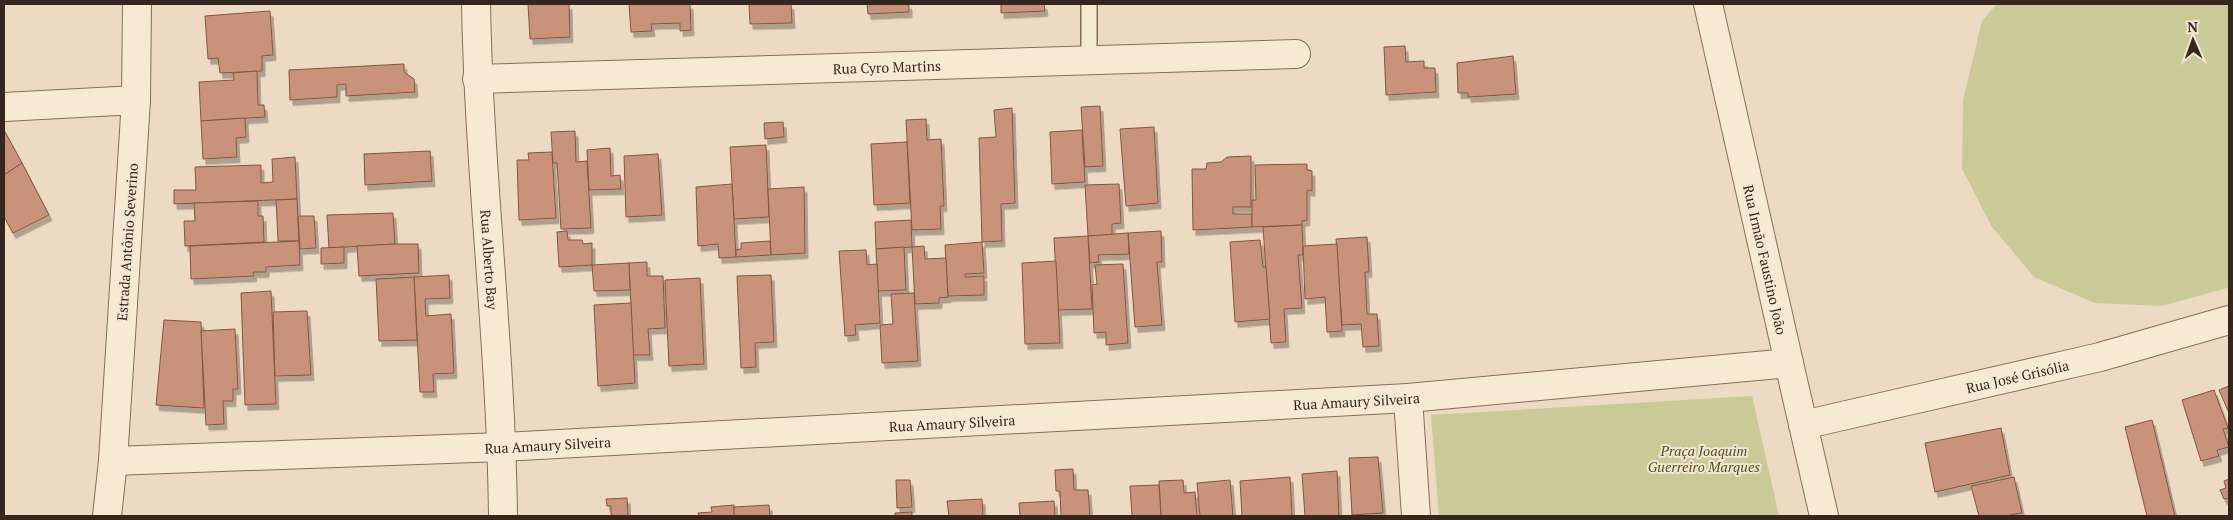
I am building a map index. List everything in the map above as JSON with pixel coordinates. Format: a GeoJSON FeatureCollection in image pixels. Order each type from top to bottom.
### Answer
{"type":"FeatureCollection","features":[{"type":"Feature","properties":{"kind":"street","name":"Estrada Antônio Severino"},"geometry":{"type":"LineString","coordinates":[[107,516],[113,461],[136,100],[137,4]]}},
{"type":"Feature","properties":{"kind":"street","name":"Rua Alberto Bay"},"geometry":{"type":"LineString","coordinates":[[476,4],[477,78],[502,447],[503,516]]}},
{"type":"Feature","properties":{"kind":"street","name":"Rua Irmão Faustino João"},"geometry":{"type":"LineString","coordinates":[[1708,4],[1824,516]]}},
{"type":"Feature","properties":{"kind":"street","name":"Rua Cyro Martins"},"geometry":{"type":"LineString","coordinates":[[477,78],[1296,54]]}},
{"type":"Feature","properties":{"kind":"street"},"geometry":{"type":"LineString","coordinates":[[4,107],[136,100]]}},
{"type":"Feature","properties":{"kind":"street","name":"Rua José Grisólia"},"geometry":{"type":"LineString","coordinates":[[1803,425],[2100,357],[2229,320]]}},
{"type":"Feature","properties":{"kind":"street","name":"Rua Amaury Silveira"},"geometry":{"type":"LineString","coordinates":[[113,461],[502,447],[1408,398],[1789,363]]}},
{"type":"Feature","properties":{"kind":"street"},"geometry":{"type":"LineString","coordinates":[[1408,398],[1416,516]]}},
{"type":"Feature","properties":{"kind":"lane"},"geometry":{"type":"LineString","coordinates":[[1089,4],[1089,60]]}},
{"type":"Feature","properties":{"kind":"green space"},"geometry":{"type":"Polygon","coordinates":[[[1997,4],[2229,4],[2229,286],[2227,288],[2162,306],[2095,303],[2034,277],[1992,227],[1962,169],[1963,100],[1982,21],[1997,4]]]}},
{"type":"Feature","properties":{"kind":"green space","name":"Praça Joaquim Guerreiro Marques"},"geometry":{"type":"Polygon","coordinates":[[[1752,396],[1779,516],[1439,516],[1431,415],[1752,396]]]}},
{"type":"Feature","properties":{"kind":"building"},"geometry":{"type":"Polygon","coordinates":[[[528,4],[569,4],[570,37],[530,39],[528,4]]]}},
{"type":"Feature","properties":{"kind":"building"},"geometry":{"type":"Polygon","coordinates":[[[629,4],[690,4],[691,30],[680,31],[680,23],[651,24],[652,31],[631,32],[629,4]]]}},
{"type":"Feature","properties":{"kind":"building"},"geometry":{"type":"Polygon","coordinates":[[[749,4],[791,4],[792,23],[750,24],[749,4]]]}},
{"type":"Feature","properties":{"kind":"building"},"geometry":{"type":"Polygon","coordinates":[[[867,4],[909,4],[909,12],[868,14],[867,4]]]}},
{"type":"Feature","properties":{"kind":"building"},"geometry":{"type":"Polygon","coordinates":[[[1001,4],[1044,4],[1045,11],[1001,13],[1001,4]]]}},
{"type":"Feature","properties":{"kind":"building"},"geometry":{"type":"Polygon","coordinates":[[[270,11],[273,55],[262,56],[262,71],[220,73],[218,58],[208,59],[205,16],[270,11]]]}},
{"type":"Feature","properties":{"kind":"building"},"geometry":{"type":"Polygon","coordinates":[[[1405,46],[1406,62],[1424,61],[1424,68],[1435,68],[1436,92],[1386,95],[1384,47],[1405,46]]]}},
{"type":"Feature","properties":{"kind":"building"},"geometry":{"type":"Polygon","coordinates":[[[1513,56],[1516,94],[1468,97],[1468,93],[1458,93],[1457,63],[1513,56]]]}},
{"type":"Feature","properties":{"kind":"building"},"geometry":{"type":"Polygon","coordinates":[[[404,64],[404,72],[414,79],[415,92],[346,96],[346,84],[337,85],[337,97],[290,100],[289,70],[404,64]]]}},
{"type":"Feature","properties":{"kind":"building"},"geometry":{"type":"Polygon","coordinates":[[[257,71],[258,105],[264,105],[265,117],[201,121],[199,82],[234,80],[233,73],[257,71]]]}},
{"type":"Feature","properties":{"kind":"building"},"geometry":{"type":"Polygon","coordinates":[[[1100,106],[1103,166],[1085,167],[1081,107],[1100,106]]]}},
{"type":"Feature","properties":{"kind":"building"},"geometry":{"type":"Polygon","coordinates":[[[1012,108],[1015,203],[1001,204],[1002,241],[982,242],[979,138],[996,137],[994,110],[1012,108]]]}},
{"type":"Feature","properties":{"kind":"building"},"geometry":{"type":"Polygon","coordinates":[[[245,118],[246,137],[236,138],[237,157],[203,159],[201,121],[245,118]]]}},
{"type":"Feature","properties":{"kind":"building"},"geometry":{"type":"Polygon","coordinates":[[[926,119],[927,140],[941,139],[944,206],[940,206],[941,229],[912,230],[906,120],[926,119]]]}},
{"type":"Feature","properties":{"kind":"building"},"geometry":{"type":"Polygon","coordinates":[[[783,122],[784,137],[765,139],[764,123],[783,122]]]}},
{"type":"Feature","properties":{"kind":"building"},"geometry":{"type":"Polygon","coordinates":[[[1154,127],[1158,203],[1126,206],[1120,129],[1154,127]]]}},
{"type":"Feature","properties":{"kind":"building"},"geometry":{"type":"Polygon","coordinates":[[[4,130],[22,163],[4,175],[4,130]]]}},
{"type":"Feature","properties":{"kind":"building"},"geometry":{"type":"Polygon","coordinates":[[[1082,130],[1085,182],[1052,184],[1050,132],[1082,130]]]}},
{"type":"Feature","properties":{"kind":"building"},"geometry":{"type":"Polygon","coordinates":[[[575,131],[576,162],[587,161],[591,228],[561,229],[557,163],[553,163],[551,132],[575,131]]]}},
{"type":"Feature","properties":{"kind":"building"},"geometry":{"type":"Polygon","coordinates":[[[907,142],[910,203],[874,205],[871,144],[907,142]]]}},
{"type":"Feature","properties":{"kind":"building"},"geometry":{"type":"Polygon","coordinates":[[[766,145],[769,217],[734,219],[730,147],[766,145]]]}},
{"type":"Feature","properties":{"kind":"building"},"geometry":{"type":"Polygon","coordinates":[[[610,148],[611,176],[620,175],[621,189],[589,190],[587,150],[610,148]]]}},
{"type":"Feature","properties":{"kind":"building"},"geometry":{"type":"Polygon","coordinates":[[[430,151],[432,181],[365,185],[364,154],[430,151]]]}},
{"type":"Feature","properties":{"kind":"building"},"geometry":{"type":"Polygon","coordinates":[[[552,152],[556,218],[519,220],[517,160],[529,160],[528,153],[552,152]]]}},
{"type":"Feature","properties":{"kind":"building"},"geometry":{"type":"Polygon","coordinates":[[[658,154],[662,215],[626,217],[624,156],[658,154]]]}},
{"type":"Feature","properties":{"kind":"building"},"geometry":{"type":"Polygon","coordinates":[[[1251,156],[1251,207],[1233,207],[1233,214],[1252,214],[1252,227],[1193,230],[1192,169],[1206,169],[1207,163],[1221,162],[1227,157],[1251,156]]]}},
{"type":"Feature","properties":{"kind":"building"},"geometry":{"type":"Polygon","coordinates":[[[295,157],[297,199],[174,204],[174,190],[196,190],[195,167],[261,165],[261,183],[273,182],[272,159],[295,157]]]}},
{"type":"Feature","properties":{"kind":"building"},"geometry":{"type":"Polygon","coordinates":[[[22,163],[49,215],[13,233],[4,217],[4,175],[22,163]]]}},
{"type":"Feature","properties":{"kind":"building"},"geometry":{"type":"Polygon","coordinates":[[[1307,164],[1307,170],[1312,171],[1312,191],[1307,190],[1307,220],[1302,221],[1302,225],[1252,227],[1252,200],[1256,200],[1255,165],[1307,164]]]}},
{"type":"Feature","properties":{"kind":"building"},"geometry":{"type":"Polygon","coordinates":[[[732,184],[736,257],[719,258],[718,244],[698,246],[696,187],[732,184]]]}},
{"type":"Feature","properties":{"kind":"building"},"geometry":{"type":"Polygon","coordinates":[[[1119,184],[1121,223],[1112,224],[1112,235],[1088,236],[1085,185],[1119,184]]]}},
{"type":"Feature","properties":{"kind":"building"},"geometry":{"type":"Polygon","coordinates":[[[804,187],[805,253],[771,255],[768,189],[804,187]]]}},
{"type":"Feature","properties":{"kind":"building"},"geometry":{"type":"Polygon","coordinates":[[[297,199],[299,241],[278,241],[276,200],[297,199]]]}},
{"type":"Feature","properties":{"kind":"building"},"geometry":{"type":"Polygon","coordinates":[[[258,201],[258,216],[263,216],[264,242],[185,246],[184,221],[195,221],[194,203],[258,201]]]}},
{"type":"Feature","properties":{"kind":"building"},"geometry":{"type":"Polygon","coordinates":[[[393,213],[395,244],[329,248],[327,215],[393,213]]]}},
{"type":"Feature","properties":{"kind":"building"},"geometry":{"type":"Polygon","coordinates":[[[298,216],[314,216],[316,248],[300,249],[298,216]]]}},
{"type":"Feature","properties":{"kind":"building"},"geometry":{"type":"Polygon","coordinates":[[[911,220],[912,247],[876,249],[875,222],[911,220]]]}},
{"type":"Feature","properties":{"kind":"building"},"geometry":{"type":"Polygon","coordinates":[[[1302,225],[1303,255],[1298,255],[1302,308],[1284,309],[1286,342],[1271,343],[1263,227],[1302,225]]]}},
{"type":"Feature","properties":{"kind":"building"},"geometry":{"type":"Polygon","coordinates":[[[567,231],[568,240],[582,240],[583,244],[592,243],[592,265],[559,267],[557,232],[567,231]]]}},
{"type":"Feature","properties":{"kind":"building"},"geometry":{"type":"Polygon","coordinates":[[[1161,231],[1162,262],[1157,262],[1162,325],[1135,327],[1128,233],[1161,231]]]}},
{"type":"Feature","properties":{"kind":"building"},"geometry":{"type":"Polygon","coordinates":[[[1128,233],[1129,254],[1098,255],[1099,262],[1090,263],[1088,236],[1128,233]]]}},
{"type":"Feature","properties":{"kind":"building"},"geometry":{"type":"Polygon","coordinates":[[[1088,236],[1092,309],[1058,310],[1054,238],[1088,236]]]}},
{"type":"Feature","properties":{"kind":"building"},"geometry":{"type":"Polygon","coordinates":[[[1367,237],[1369,272],[1365,272],[1367,314],[1377,314],[1379,346],[1363,347],[1361,324],[1342,325],[1336,239],[1367,237]]]}},
{"type":"Feature","properties":{"kind":"building"},"geometry":{"type":"Polygon","coordinates":[[[1260,240],[1263,267],[1266,267],[1270,319],[1235,322],[1230,242],[1260,240]]]}},
{"type":"Feature","properties":{"kind":"building"},"geometry":{"type":"Polygon","coordinates":[[[299,241],[300,265],[266,267],[266,272],[253,272],[254,276],[191,279],[190,246],[299,241]]]}},
{"type":"Feature","properties":{"kind":"building"},"geometry":{"type":"Polygon","coordinates":[[[770,241],[771,255],[736,257],[736,250],[741,249],[741,243],[770,241]]]}},
{"type":"Feature","properties":{"kind":"building"},"geometry":{"type":"Polygon","coordinates":[[[982,242],[984,273],[965,274],[965,277],[984,276],[984,295],[948,296],[945,245],[982,242]]]}},
{"type":"Feature","properties":{"kind":"building"},"geometry":{"type":"Polygon","coordinates":[[[418,244],[419,273],[359,276],[357,246],[418,244]]]}},
{"type":"Feature","properties":{"kind":"building"},"geometry":{"type":"Polygon","coordinates":[[[1337,244],[1342,331],[1327,332],[1325,297],[1305,299],[1303,246],[1337,244]]]}},
{"type":"Feature","properties":{"kind":"building"},"geometry":{"type":"Polygon","coordinates":[[[924,246],[925,259],[946,258],[948,297],[939,298],[939,303],[915,304],[912,247],[924,246]]]}},
{"type":"Feature","properties":{"kind":"building"},"geometry":{"type":"Polygon","coordinates":[[[344,247],[344,263],[321,264],[321,248],[344,247]]]}},
{"type":"Feature","properties":{"kind":"building"},"geometry":{"type":"Polygon","coordinates":[[[904,247],[906,290],[878,291],[876,249],[904,247]]]}},
{"type":"Feature","properties":{"kind":"building"},"geometry":{"type":"Polygon","coordinates":[[[866,250],[867,265],[877,264],[880,323],[855,325],[856,335],[845,336],[839,251],[866,250]]]}},
{"type":"Feature","properties":{"kind":"building"},"geometry":{"type":"Polygon","coordinates":[[[1056,261],[1060,343],[1025,344],[1022,263],[1056,261]]]}},
{"type":"Feature","properties":{"kind":"building"},"geometry":{"type":"Polygon","coordinates":[[[647,262],[647,276],[663,276],[665,328],[648,329],[650,355],[633,355],[629,263],[647,262]]]}},
{"type":"Feature","properties":{"kind":"building"},"geometry":{"type":"Polygon","coordinates":[[[629,263],[630,290],[594,291],[592,265],[629,263]]]}},
{"type":"Feature","properties":{"kind":"building"},"geometry":{"type":"Polygon","coordinates":[[[1123,264],[1128,343],[1106,345],[1106,332],[1094,333],[1092,285],[1097,284],[1095,265],[1123,264]]]}},
{"type":"Feature","properties":{"kind":"building"},"geometry":{"type":"Polygon","coordinates":[[[449,275],[450,298],[425,299],[426,316],[451,314],[454,373],[433,374],[434,392],[420,392],[414,277],[449,275]]]}},
{"type":"Feature","properties":{"kind":"building"},"geometry":{"type":"Polygon","coordinates":[[[771,275],[774,342],[755,343],[756,367],[741,368],[737,276],[771,275]]]}},
{"type":"Feature","properties":{"kind":"building"},"geometry":{"type":"Polygon","coordinates":[[[414,277],[417,340],[379,341],[376,279],[414,277]]]}},
{"type":"Feature","properties":{"kind":"building"},"geometry":{"type":"Polygon","coordinates":[[[700,278],[704,364],[669,366],[665,280],[700,278]]]}},
{"type":"Feature","properties":{"kind":"building"},"geometry":{"type":"Polygon","coordinates":[[[271,291],[276,404],[245,405],[241,293],[271,291]]]}},
{"type":"Feature","properties":{"kind":"building"},"geometry":{"type":"Polygon","coordinates":[[[914,293],[918,361],[882,363],[880,325],[893,324],[891,294],[914,293]]]}},
{"type":"Feature","properties":{"kind":"building"},"geometry":{"type":"Polygon","coordinates":[[[631,303],[635,383],[598,386],[594,305],[631,303]]]}},
{"type":"Feature","properties":{"kind":"building"},"geometry":{"type":"Polygon","coordinates":[[[307,311],[311,375],[275,376],[273,312],[307,311]]]}},
{"type":"Feature","properties":{"kind":"building"},"geometry":{"type":"Polygon","coordinates":[[[164,320],[201,322],[204,408],[156,405],[164,320]]]}},
{"type":"Feature","properties":{"kind":"building"},"geometry":{"type":"Polygon","coordinates":[[[235,329],[238,389],[233,389],[233,401],[223,401],[224,424],[206,425],[201,331],[235,329]]]}},
{"type":"Feature","properties":{"kind":"building"},"geometry":{"type":"Polygon","coordinates":[[[2229,386],[2229,413],[2219,390],[2229,386]]]}},
{"type":"Feature","properties":{"kind":"building"},"geometry":{"type":"Polygon","coordinates":[[[2214,390],[2228,428],[2223,429],[2229,447],[2217,450],[2219,456],[2201,461],[2182,400],[2214,390]]]}},
{"type":"Feature","properties":{"kind":"building"},"geometry":{"type":"Polygon","coordinates":[[[2152,420],[2175,516],[2147,516],[2125,427],[2152,420]]]}},
{"type":"Feature","properties":{"kind":"building"},"geometry":{"type":"Polygon","coordinates":[[[2001,428],[2010,475],[1935,492],[1925,443],[2001,428]]]}},
{"type":"Feature","properties":{"kind":"building"},"geometry":{"type":"Polygon","coordinates":[[[1378,457],[1383,513],[1352,515],[1349,458],[1378,457]]]}},
{"type":"Feature","properties":{"kind":"building"},"geometry":{"type":"Polygon","coordinates":[[[1073,469],[1074,490],[1088,490],[1090,516],[1061,516],[1060,491],[1056,491],[1055,470],[1073,469]]]}},
{"type":"Feature","properties":{"kind":"building"},"geometry":{"type":"Polygon","coordinates":[[[1337,471],[1339,516],[1305,516],[1302,474],[1337,471]]]}},
{"type":"Feature","properties":{"kind":"building"},"geometry":{"type":"Polygon","coordinates":[[[1290,477],[1292,516],[1242,516],[1240,481],[1290,477]]]}},
{"type":"Feature","properties":{"kind":"building"},"geometry":{"type":"Polygon","coordinates":[[[2014,477],[2022,513],[2005,516],[1979,516],[1971,486],[2014,477]]]}},
{"type":"Feature","properties":{"kind":"building"},"geometry":{"type":"Polygon","coordinates":[[[2229,479],[2229,498],[2224,499],[2220,490],[2226,488],[2224,481],[2229,479]]]}},
{"type":"Feature","properties":{"kind":"building"},"geometry":{"type":"Polygon","coordinates":[[[896,480],[910,480],[912,507],[897,508],[896,480]]]}},
{"type":"Feature","properties":{"kind":"building"},"geometry":{"type":"Polygon","coordinates":[[[1183,480],[1184,493],[1195,492],[1197,516],[1161,516],[1159,481],[1183,480]]]}},
{"type":"Feature","properties":{"kind":"building"},"geometry":{"type":"Polygon","coordinates":[[[1230,480],[1233,516],[1200,516],[1197,483],[1230,480]]]}},
{"type":"Feature","properties":{"kind":"building"},"geometry":{"type":"Polygon","coordinates":[[[1159,485],[1161,516],[1132,516],[1130,486],[1159,485]]]}},
{"type":"Feature","properties":{"kind":"building"},"geometry":{"type":"Polygon","coordinates":[[[627,498],[628,516],[611,516],[611,506],[607,506],[606,499],[627,498]]]}},
{"type":"Feature","properties":{"kind":"building"},"geometry":{"type":"Polygon","coordinates":[[[982,499],[983,516],[949,516],[947,501],[982,499]]]}},
{"type":"Feature","properties":{"kind":"building"},"geometry":{"type":"Polygon","coordinates":[[[1054,501],[1055,516],[1020,516],[1019,503],[1054,501]]]}},
{"type":"Feature","properties":{"kind":"building"},"geometry":{"type":"Polygon","coordinates":[[[734,505],[734,516],[699,516],[698,513],[712,512],[711,507],[734,505]]]}},
{"type":"Feature","properties":{"kind":"building"},"geometry":{"type":"Polygon","coordinates":[[[769,505],[770,516],[734,516],[734,507],[769,505]]]}},
{"type":"Feature","properties":{"kind":"building"},"geometry":{"type":"Polygon","coordinates":[[[912,512],[912,516],[895,516],[895,513],[912,512]]]}}]}
